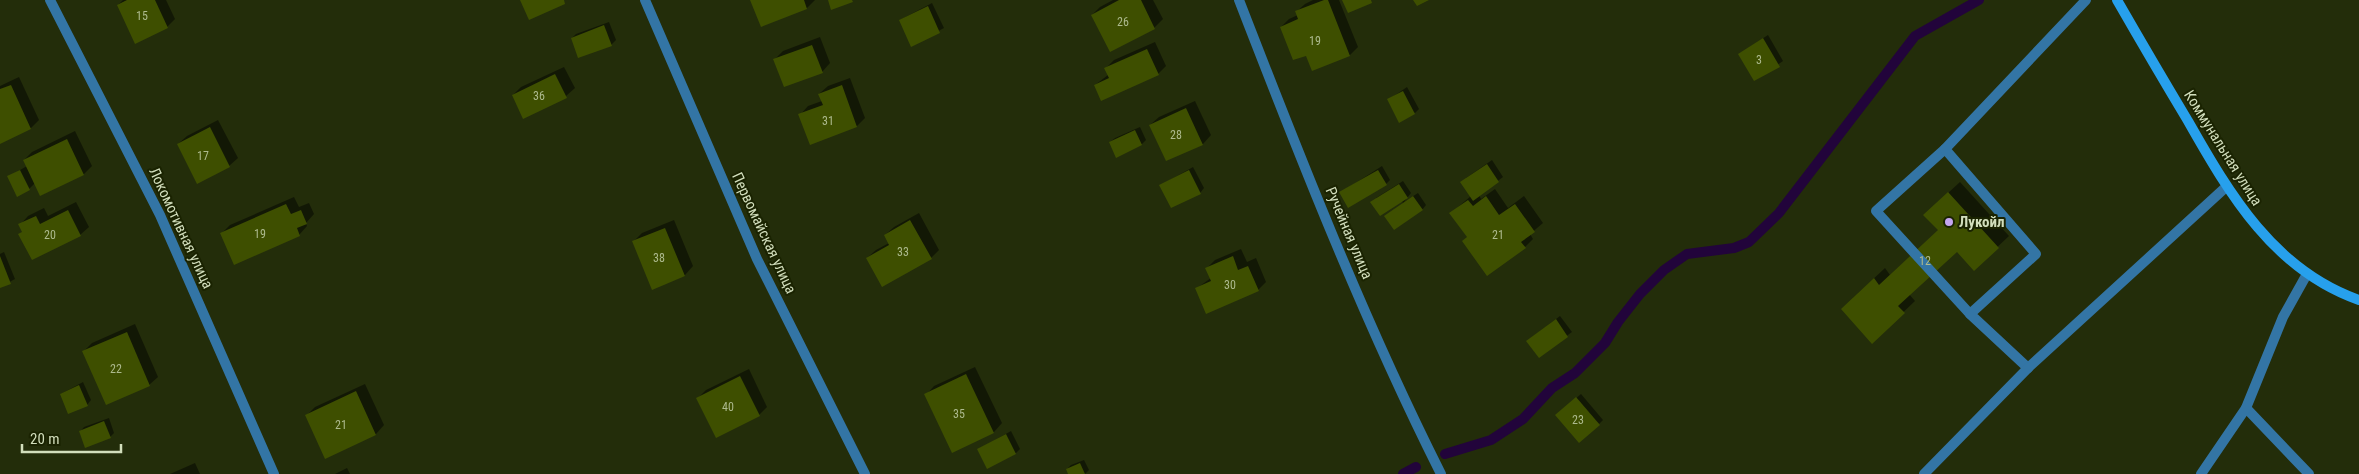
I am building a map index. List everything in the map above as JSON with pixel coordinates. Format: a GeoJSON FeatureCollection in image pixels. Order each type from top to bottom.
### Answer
{"type":"FeatureCollection","features":[{"type":"Feature","properties":{"kind":"main road","name":"Коммунальная улица"},"geometry":{"type":"LineString","coordinates":[[2117,0],[2226,187],[2256,226],[2278,251],[2307,274],[2359,300]]}},
{"type":"Feature","properties":{"kind":"street","name":"Локомотивная улица"},"geometry":{"type":"LineString","coordinates":[[50,0],[160,215],[274,474]]}},
{"type":"Feature","properties":{"kind":"street","name":"Первомайская улица"},"geometry":{"type":"LineString","coordinates":[[645,0],[757,259],[865,474]]}},
{"type":"Feature","properties":{"kind":"street","name":"Ручейная улица"},"geometry":{"type":"LineString","coordinates":[[1239,0],[1301,161],[1410,414],[1441,474]]}},
{"type":"Feature","properties":{"kind":"street"},"geometry":{"type":"LineString","coordinates":[[2028,368],[1970,314],[1876,211],[1945,149],[2086,0]]}},
{"type":"Feature","properties":{"kind":"street"},"geometry":{"type":"LineString","coordinates":[[1945,149],[2036,254],[1970,314]]}},
{"type":"Feature","properties":{"kind":"street"},"geometry":{"type":"LineString","coordinates":[[1924,474],[2028,368],[2226,187]]}},
{"type":"Feature","properties":{"kind":"street"},"geometry":{"type":"LineString","coordinates":[[2201,474],[2246,408],[2282,317],[2307,274]]}},
{"type":"Feature","properties":{"kind":"street"},"geometry":{"type":"LineString","coordinates":[[2246,408],[2309,474]]}},
{"type":"Feature","properties":{"kind":"building"},"geometry":{"type":"Polygon","coordinates":[[[127,0],[155,0],[168,28],[135,44],[117,5],[127,0]]]}},
{"type":"Feature","properties":{"kind":"building"},"geometry":{"type":"Polygon","coordinates":[[[520,0],[564,0],[565,4],[529,20],[520,0]]]}},
{"type":"Feature","properties":{"kind":"building"},"geometry":{"type":"Polygon","coordinates":[[[750,0],[804,0],[807,9],[761,27],[750,0]]]}},
{"type":"Feature","properties":{"kind":"building"},"geometry":{"type":"Polygon","coordinates":[[[828,0],[852,0],[853,2],[831,10],[828,0]]]}},
{"type":"Feature","properties":{"kind":"building"},"geometry":{"type":"Polygon","coordinates":[[[1119,0],[1141,0],[1155,29],[1110,52],[1091,15],[1119,0]]]}},
{"type":"Feature","properties":{"kind":"building"},"geometry":{"type":"Polygon","coordinates":[[[1328,0],[1350,56],[1312,71],[1306,56],[1293,60],[1280,27],[1298,19],[1295,11],[1328,0]]]}},
{"type":"Feature","properties":{"kind":"building"},"geometry":{"type":"Polygon","coordinates":[[[1342,0],[1371,0],[1372,3],[1348,13],[1342,0]]]}},
{"type":"Feature","properties":{"kind":"building"},"geometry":{"type":"Polygon","coordinates":[[[1413,0],[1429,0],[1417,6],[1413,0]]]}},
{"type":"Feature","properties":{"kind":"building"},"geometry":{"type":"Polygon","coordinates":[[[928,6],[940,33],[911,47],[899,20],[928,6]]]}},
{"type":"Feature","properties":{"kind":"building"},"geometry":{"type":"Polygon","coordinates":[[[604,25],[612,46],[578,58],[571,38],[604,25]]]}},
{"type":"Feature","properties":{"kind":"building"},"geometry":{"type":"Polygon","coordinates":[[[1763,38],[1780,67],[1754,81],[1738,54],[1763,38]]]}},
{"type":"Feature","properties":{"kind":"building"},"geometry":{"type":"Polygon","coordinates":[[[812,45],[823,73],[784,87],[773,59],[812,45]]]}},
{"type":"Feature","properties":{"kind":"building"},"geometry":{"type":"Polygon","coordinates":[[[1147,49],[1159,75],[1101,101],[1094,85],[1109,78],[1104,68],[1147,49]]]}},
{"type":"Feature","properties":{"kind":"building"},"geometry":{"type":"Polygon","coordinates":[[[555,74],[567,98],[523,119],[512,95],[555,74]]]}},
{"type":"Feature","properties":{"kind":"building"},"geometry":{"type":"Polygon","coordinates":[[[11,85],[31,129],[0,144],[0,89],[11,85]]]}},
{"type":"Feature","properties":{"kind":"building"},"geometry":{"type":"Polygon","coordinates":[[[842,85],[857,127],[810,145],[798,114],[823,105],[818,94],[842,85]]]}},
{"type":"Feature","properties":{"kind":"building"},"geometry":{"type":"Polygon","coordinates":[[[1403,91],[1415,114],[1399,123],[1387,99],[1403,91]]]}},
{"type":"Feature","properties":{"kind":"building"},"geometry":{"type":"Polygon","coordinates":[[[1186,108],[1203,145],[1166,161],[1149,125],[1186,108]]]}},
{"type":"Feature","properties":{"kind":"building"},"geometry":{"type":"Polygon","coordinates":[[[210,127],[230,167],[197,184],[177,144],[210,127]]]}},
{"type":"Feature","properties":{"kind":"building"},"geometry":{"type":"Polygon","coordinates":[[[1135,130],[1142,145],[1116,158],[1109,142],[1135,130]]]}},
{"type":"Feature","properties":{"kind":"building"},"geometry":{"type":"Polygon","coordinates":[[[67,139],[84,175],[40,196],[23,160],[67,139]]]}},
{"type":"Feature","properties":{"kind":"building"},"geometry":{"type":"Polygon","coordinates":[[[1487,164],[1499,182],[1473,201],[1460,182],[1487,164]]]}},
{"type":"Feature","properties":{"kind":"building"},"geometry":{"type":"Polygon","coordinates":[[[20,170],[30,190],[17,197],[7,176],[20,170]]]}},
{"type":"Feature","properties":{"kind":"building"},"geometry":{"type":"Polygon","coordinates":[[[1189,170],[1201,194],[1171,208],[1159,185],[1189,170]]]}},
{"type":"Feature","properties":{"kind":"building"},"geometry":{"type":"Polygon","coordinates":[[[1378,170],[1387,185],[1348,208],[1339,192],[1378,170]]]}},
{"type":"Feature","properties":{"kind":"building"},"geometry":{"type":"Polygon","coordinates":[[[1399,184],[1408,198],[1380,216],[1370,202],[1399,184]]]}},
{"type":"Feature","properties":{"kind":"building"},"geometry":{"type":"Polygon","coordinates":[[[1948,192],[1999,248],[1974,271],[1957,252],[1898,306],[1905,313],[1872,344],[1841,309],[1874,278],[1879,285],[1938,230],[1923,215],[1948,192]]]}},
{"type":"Feature","properties":{"kind":"building"},"geometry":{"type":"Polygon","coordinates":[[[1413,196],[1423,210],[1394,230],[1384,216],[1413,196]]]}},
{"type":"Feature","properties":{"kind":"building"},"geometry":{"type":"Polygon","coordinates":[[[1486,196],[1499,215],[1515,204],[1535,232],[1521,242],[1526,248],[1487,276],[1462,241],[1467,237],[1449,213],[1468,200],[1473,206],[1486,196]]]}},
{"type":"Feature","properties":{"kind":"building"},"geometry":{"type":"Polygon","coordinates":[[[286,204],[291,214],[301,210],[307,224],[297,228],[300,236],[234,265],[220,233],[286,204]]]}},
{"type":"Feature","properties":{"kind":"building"},"geometry":{"type":"Polygon","coordinates":[[[68,210],[81,236],[32,260],[18,234],[22,232],[18,224],[36,216],[40,224],[68,210]]]}},
{"type":"Feature","properties":{"kind":"building"},"geometry":{"type":"Polygon","coordinates":[[[910,220],[932,259],[882,287],[866,258],[889,245],[884,235],[910,220]]]}},
{"type":"Feature","properties":{"kind":"building"},"geometry":{"type":"Polygon","coordinates":[[[665,228],[685,276],[652,290],[632,241],[665,228]]]}},
{"type":"Feature","properties":{"kind":"building"},"geometry":{"type":"Polygon","coordinates":[[[0,256],[11,284],[0,288],[0,256]]]}},
{"type":"Feature","properties":{"kind":"building"},"geometry":{"type":"Polygon","coordinates":[[[1233,256],[1238,270],[1248,266],[1259,291],[1206,314],[1195,288],[1211,281],[1205,268],[1233,256]]]}},
{"type":"Feature","properties":{"kind":"building"},"geometry":{"type":"Polygon","coordinates":[[[1556,319],[1568,337],[1539,358],[1526,341],[1556,319]]]}},
{"type":"Feature","properties":{"kind":"building"},"geometry":{"type":"Polygon","coordinates":[[[127,332],[150,386],[106,405],[82,351],[127,332]]]}},
{"type":"Feature","properties":{"kind":"building"},"geometry":{"type":"Polygon","coordinates":[[[966,374],[994,433],[952,453],[924,394],[966,374]]]}},
{"type":"Feature","properties":{"kind":"building"},"geometry":{"type":"Polygon","coordinates":[[[740,376],[760,416],[716,438],[696,398],[740,376]]]}},
{"type":"Feature","properties":{"kind":"building"},"geometry":{"type":"Polygon","coordinates":[[[79,385],[88,406],[68,414],[60,394],[79,385]]]}},
{"type":"Feature","properties":{"kind":"building"},"geometry":{"type":"Polygon","coordinates":[[[356,391],[376,435],[325,459],[305,415],[356,391]]]}},
{"type":"Feature","properties":{"kind":"building"},"geometry":{"type":"Polygon","coordinates":[[[1576,397],[1600,425],[1579,443],[1555,415],[1576,397]]]}},
{"type":"Feature","properties":{"kind":"building"},"geometry":{"type":"Polygon","coordinates":[[[104,421],[111,438],[85,448],[79,431],[104,421]]]}},
{"type":"Feature","properties":{"kind":"building"},"geometry":{"type":"Polygon","coordinates":[[[1006,434],[1016,454],[987,469],[977,449],[1006,434]]]}},
{"type":"Feature","properties":{"kind":"building"},"geometry":{"type":"Polygon","coordinates":[[[1080,463],[1085,474],[1068,474],[1066,469],[1080,463]]]}},
{"type":"Feature","properties":{"kind":"waterway"},"geometry":{"type":"LineString","coordinates":[[1445,454],[1491,440],[1523,419],[1552,388],[1575,373],[1605,343],[1618,322],[1640,294],[1664,270],[1687,254],[1734,248],[1749,242],[1779,213],[1915,36],[1979,0]]}},
{"type":"Feature","properties":{"kind":"waterway"},"geometry":{"type":"LineString","coordinates":[[1403,474],[1416,467]]}},
{"type":"Feature","properties":{"kind":"place","name":"Лукойл"},"geometry":{"type":"Point","coordinates":[1949,222]}}]}
